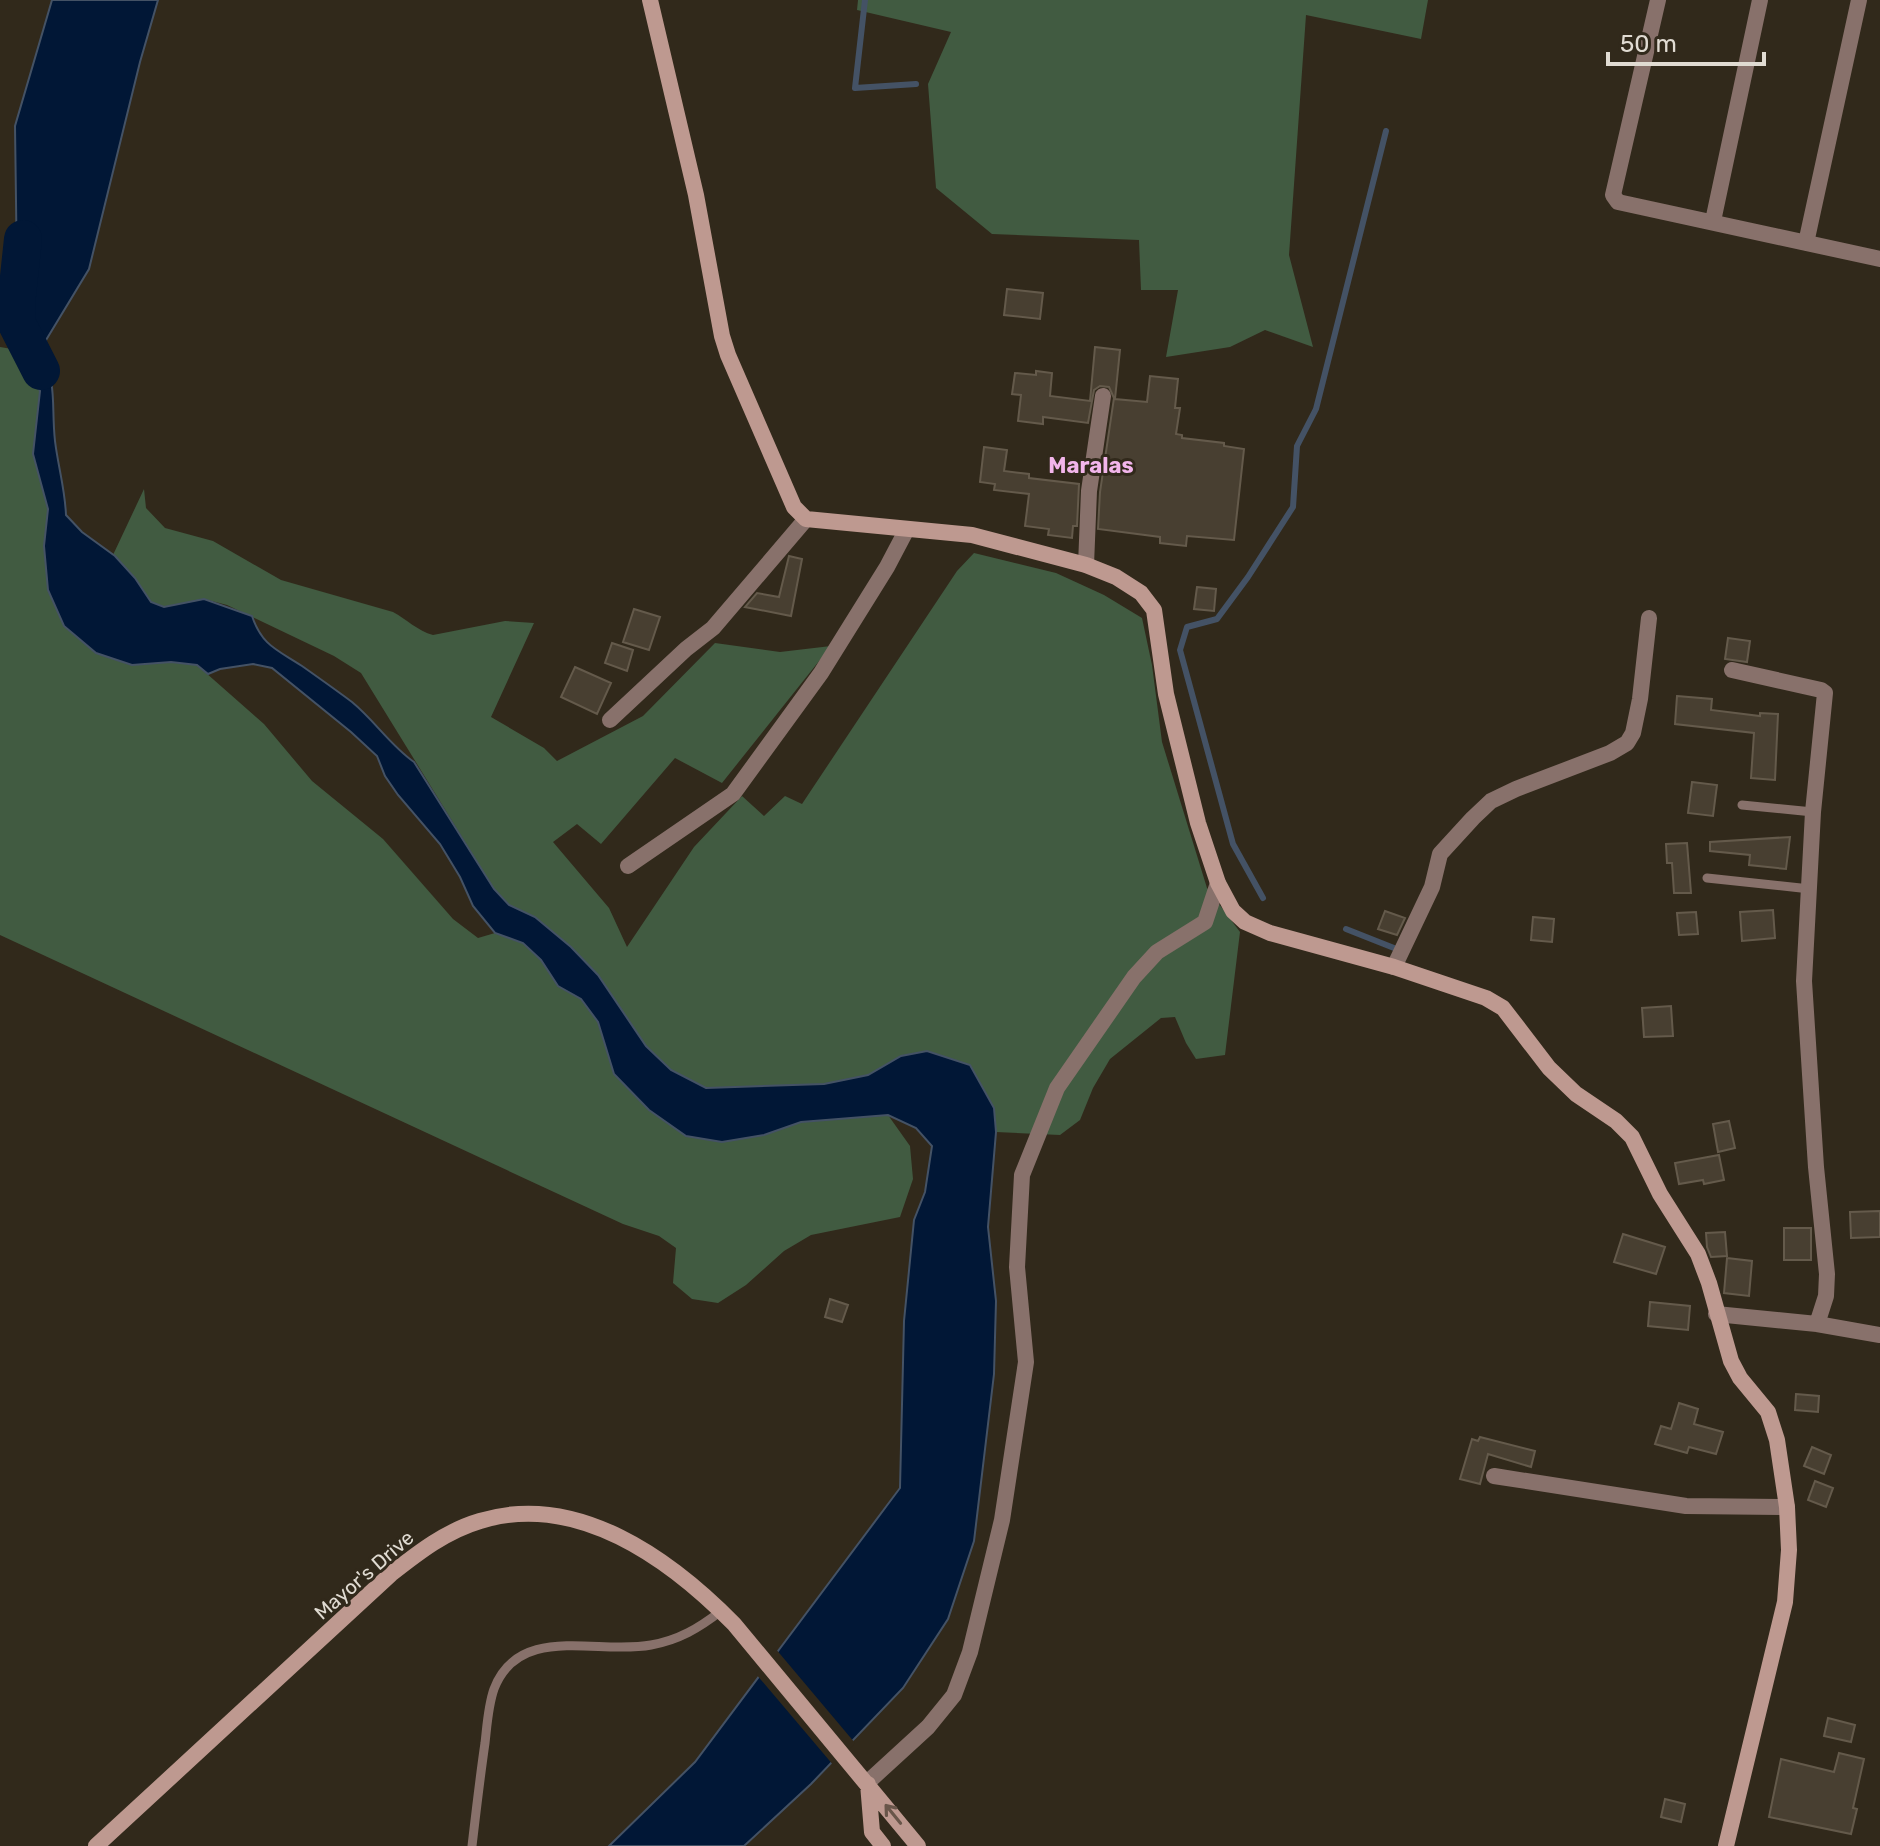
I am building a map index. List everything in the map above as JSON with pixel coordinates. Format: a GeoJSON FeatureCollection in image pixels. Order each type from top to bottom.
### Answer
{"type":"FeatureCollection","features":[{"type":"Feature","properties":{"kind":"street"},"geometry":{"type":"LineString","coordinates":[[650,0],[684,141],[728,355],[794,507],[806,519],[972,535],[1086,565],[1116,577],[1141,593],[1154,610],[1166,694],[1198,823],[1218,883],[1233,911],[1245,922],[1270,933],[1458,987],[1503,1008],[1549,1068],[1576,1094],[1616,1121],[1632,1137],[1660,1194],[1698,1254],[1731,1361],[1740,1378],[1768,1412],[1777,1440],[1787,1507],[1789,1550],[1785,1602],[1726,1846]]}},
{"type":"Feature","properties":{"kind":"street"},"geometry":{"type":"LineString","coordinates":[[1658,0],[1613,195],[1618,202],[1880,259]]}},
{"type":"Feature","properties":{"kind":"street"},"geometry":{"type":"LineString","coordinates":[[1713,221],[1760,0]]}},
{"type":"Feature","properties":{"kind":"street"},"geometry":{"type":"LineString","coordinates":[[1806,243],[1859,0]]}},
{"type":"Feature","properties":{"kind":"street"},"geometry":{"type":"LineString","coordinates":[[1086,565],[1089,491],[1103,396]]}},
{"type":"Feature","properties":{"kind":"street"},"geometry":{"type":"LineString","coordinates":[[610,720],[713,628],[806,519]]}},
{"type":"Feature","properties":{"kind":"street"},"geometry":{"type":"LineString","coordinates":[[628,866],[733,794],[821,673],[907,529]]}},
{"type":"Feature","properties":{"kind":"street"},"geometry":{"type":"LineString","coordinates":[[1394,967],[1432,887],[1440,854],[1473,818],[1491,801],[1610,753],[1627,743],[1633,733],[1640,699],[1649,618]]}},
{"type":"Feature","properties":{"kind":"street"},"geometry":{"type":"LineString","coordinates":[[1732,670],[1825,693],[1813,812],[1804,1010],[1827,1274],[1826,1296],[1817,1324]]}},
{"type":"Feature","properties":{"kind":"street"},"geometry":{"type":"LineString","coordinates":[[883,1846],[872,1832],[868,1782],[928,1727],[954,1695],[970,1652],[1002,1520],[1026,1362],[1017,1267],[1022,1175],[1057,1088],[1134,977],[1157,952],[1205,922],[1218,883]]}},
{"type":"Feature","properties":{"kind":"street"},"geometry":{"type":"LineString","coordinates":[[1716,1314],[1817,1324],[1880,1335]]}},
{"type":"Feature","properties":{"kind":"street"},"geometry":{"type":"LineString","coordinates":[[1494,1476],[1686,1506],[1787,1507]]}},
{"type":"Feature","properties":{"kind":"street","name":"Mayor's Drive"},"geometry":{"type":"LineString","coordinates":[[96,1846],[391,1574],[436,1540],[458,1529],[483,1520],[518,1515],[569,1518],[596,1526],[646,1551],[721,1611],[868,1782],[918,1846]]}},
{"type":"Feature","properties":{"kind":"lane"},"geometry":{"type":"LineString","coordinates":[[1742,805],[1813,812]]}},
{"type":"Feature","properties":{"kind":"lane"},"geometry":{"type":"LineString","coordinates":[[1707,878],[1810,889]]}},
{"type":"Feature","properties":{"kind":"lane"},"geometry":{"type":"LineString","coordinates":[[472,1846],[488,1717],[493,1692],[503,1670],[517,1657],[540,1647],[619,1647],[670,1640],[694,1631],[721,1611]]}},
{"type":"Feature","properties":{"kind":"green space"},"geometry":{"type":"Polygon","coordinates":[[[858,0],[1428,0],[1421,39],[1306,15],[1289,255],[1313,347],[1265,330],[1230,347],[1166,357],[1178,290],[1141,290],[1139,240],[992,234],[936,188],[928,84],[951,32],[857,10],[858,0]]]}},
{"type":"Feature","properties":{"kind":"green space"},"geometry":{"type":"Polygon","coordinates":[[[0,347],[18,350],[40,391],[43,485],[48,509],[44,546],[64,626],[96,653],[131,665],[171,662],[197,665],[264,724],[312,781],[383,839],[453,919],[478,938],[495,933],[523,943],[541,960],[558,986],[581,999],[598,1022],[614,1074],[722,1142],[764,1135],[801,1122],[888,1115],[910,1146],[913,1179],[900,1217],[811,1235],[784,1251],[746,1285],[718,1303],[692,1299],[673,1283],[676,1248],[659,1236],[623,1224],[0,935],[0,347]]]}},
{"type":"Feature","properties":{"kind":"green space"},"geometry":{"type":"Polygon","coordinates":[[[144,489],[146,508],[165,528],[213,541],[281,580],[393,612],[433,635],[505,621],[534,623],[491,717],[544,748],[557,761],[643,716],[715,643],[780,652],[831,646],[722,783],[675,758],[601,844],[577,824],[553,842],[609,908],[627,947],[694,847],[742,796],[764,816],[785,796],[802,804],[957,571],[974,553],[1056,573],[1104,595],[1142,618],[1162,742],[1207,888],[1240,932],[1225,1055],[1196,1059],[1175,1017],[1161,1018],[1110,1059],[1093,1088],[1080,1120],[1060,1135],[996,1132],[994,1107],[901,1056],[868,1075],[825,1084],[706,1088],[671,1070],[646,1046],[598,975],[571,947],[535,917],[509,905],[494,889],[361,673],[334,656],[227,605],[204,599],[163,607],[151,602],[135,578],[113,555],[144,489]]]}},
{"type":"Feature","properties":{"kind":"water"},"geometry":{"type":"Polygon","coordinates":[[[52,0],[158,0],[89,269],[40,350],[52,384],[55,441],[66,515],[82,532],[115,556],[151,602],[164,607],[204,599],[252,616],[266,641],[360,709],[414,762],[494,889],[509,905],[535,917],[571,947],[598,975],[646,1046],[671,1070],[706,1088],[824,1084],[868,1075],[901,1056],[927,1051],[970,1065],[994,1108],[996,1132],[988,1227],[996,1301],[994,1374],[974,1541],[948,1619],[903,1688],[811,1784],[744,1846],[609,1846],[695,1762],[900,1488],[904,1321],[914,1220],[925,1192],[932,1146],[916,1128],[888,1115],[801,1122],[764,1135],[722,1142],[686,1136],[649,1110],[614,1074],[598,1022],[581,999],[558,986],[541,960],[523,943],[495,933],[473,906],[440,844],[385,776],[377,756],[351,732],[272,668],[253,664],[208,674],[197,665],[171,662],[132,665],[96,653],[64,626],[48,590],[44,546],[48,509],[33,454],[40,391],[18,350],[15,126],[52,0]]]}},
{"type":"Feature","properties":{"kind":"pier"},"geometry":{"type":"Polygon","coordinates":[[[775,1648],[855,1743],[834,1766],[756,1674],[775,1648]]]}},
{"type":"Feature","properties":{"kind":"building"},"geometry":{"type":"Polygon","coordinates":[[[1007,289],[1043,293],[1040,319],[1004,315],[1007,289]]]}},
{"type":"Feature","properties":{"kind":"building"},"geometry":{"type":"Polygon","coordinates":[[[1095,347],[1120,350],[1115,399],[1147,402],[1150,376],[1178,379],[1175,408],[1180,408],[1176,434],[1182,435],[1182,438],[1224,443],[1224,446],[1244,449],[1234,540],[1187,536],[1186,546],[1160,543],[1160,537],[1098,529],[1100,492],[1114,398],[1109,387],[1100,386],[1094,390],[1088,423],[1043,417],[1043,424],[1018,421],[1021,395],[1012,394],[1015,373],[1052,373],[1050,396],[1090,401],[1095,347]]]}},
{"type":"Feature","properties":{"kind":"building"},"geometry":{"type":"Polygon","coordinates":[[[984,447],[1007,450],[1004,471],[1029,474],[1029,478],[1079,484],[1077,526],[1073,526],[1072,538],[1048,535],[1049,529],[1025,526],[1029,494],[994,490],[995,484],[980,482],[984,447]]]}},
{"type":"Feature","properties":{"kind":"building"},"geometry":{"type":"Polygon","coordinates":[[[789,556],[802,559],[791,616],[745,607],[757,593],[779,597],[789,556]]]}},
{"type":"Feature","properties":{"kind":"building"},"geometry":{"type":"Polygon","coordinates":[[[1197,587],[1216,589],[1214,611],[1194,609],[1197,587]]]}},
{"type":"Feature","properties":{"kind":"building"},"geometry":{"type":"Polygon","coordinates":[[[634,609],[660,617],[649,650],[623,642],[634,609]]]}},
{"type":"Feature","properties":{"kind":"building"},"geometry":{"type":"Polygon","coordinates":[[[1728,638],[1750,641],[1747,662],[1725,659],[1728,638]]]}},
{"type":"Feature","properties":{"kind":"building"},"geometry":{"type":"Polygon","coordinates":[[[612,643],[633,650],[627,671],[605,663],[612,643]]]}},
{"type":"Feature","properties":{"kind":"building"},"geometry":{"type":"Polygon","coordinates":[[[575,667],[611,683],[597,714],[561,697],[575,667]]]}},
{"type":"Feature","properties":{"kind":"building"},"geometry":{"type":"Polygon","coordinates":[[[1677,696],[1712,699],[1711,710],[1760,716],[1760,713],[1778,714],[1775,780],[1751,778],[1754,733],[1675,724],[1677,696]]]}},
{"type":"Feature","properties":{"kind":"building"},"geometry":{"type":"Polygon","coordinates":[[[1692,782],[1717,785],[1713,816],[1688,813],[1692,782]]]}},
{"type":"Feature","properties":{"kind":"building"},"geometry":{"type":"Polygon","coordinates":[[[1790,837],[1786,869],[1749,865],[1750,855],[1710,851],[1710,842],[1790,837]]]}},
{"type":"Feature","properties":{"kind":"building"},"geometry":{"type":"Polygon","coordinates":[[[1687,843],[1691,893],[1674,893],[1672,863],[1667,863],[1666,844],[1687,843]]]}},
{"type":"Feature","properties":{"kind":"building"},"geometry":{"type":"Polygon","coordinates":[[[1773,910],[1775,938],[1742,941],[1740,912],[1773,910]]]}},
{"type":"Feature","properties":{"kind":"building"},"geometry":{"type":"Polygon","coordinates":[[[1385,911],[1405,918],[1397,935],[1378,929],[1385,911]]]}},
{"type":"Feature","properties":{"kind":"building"},"geometry":{"type":"Polygon","coordinates":[[[1696,912],[1698,934],[1679,935],[1677,913],[1696,912]]]}},
{"type":"Feature","properties":{"kind":"building"},"geometry":{"type":"Polygon","coordinates":[[[1533,917],[1554,919],[1552,942],[1531,940],[1533,917]]]}},
{"type":"Feature","properties":{"kind":"building"},"geometry":{"type":"Polygon","coordinates":[[[1671,1006],[1673,1036],[1644,1037],[1642,1008],[1671,1006]]]}},
{"type":"Feature","properties":{"kind":"building"},"geometry":{"type":"Polygon","coordinates":[[[1729,1121],[1735,1148],[1718,1152],[1713,1124],[1729,1121]]]}},
{"type":"Feature","properties":{"kind":"building"},"geometry":{"type":"Polygon","coordinates":[[[1719,1155],[1724,1180],[1679,1184],[1675,1163],[1719,1155]]]}},
{"type":"Feature","properties":{"kind":"building"},"geometry":{"type":"Polygon","coordinates":[[[1880,1211],[1880,1237],[1851,1238],[1850,1212],[1880,1211]]]}},
{"type":"Feature","properties":{"kind":"building"},"geometry":{"type":"Polygon","coordinates":[[[1784,1228],[1811,1228],[1811,1260],[1784,1260],[1784,1228]]]}},
{"type":"Feature","properties":{"kind":"building"},"geometry":{"type":"Polygon","coordinates":[[[1725,1232],[1727,1256],[1711,1257],[1706,1233],[1725,1232]]]}},
{"type":"Feature","properties":{"kind":"building"},"geometry":{"type":"Polygon","coordinates":[[[1623,1234],[1665,1247],[1656,1274],[1614,1262],[1623,1234]]]}},
{"type":"Feature","properties":{"kind":"building"},"geometry":{"type":"Polygon","coordinates":[[[1727,1258],[1752,1261],[1749,1296],[1724,1293],[1727,1258]]]}},
{"type":"Feature","properties":{"kind":"building"},"geometry":{"type":"Polygon","coordinates":[[[830,1299],[848,1305],[842,1322],[825,1317],[830,1299]]]}},
{"type":"Feature","properties":{"kind":"building"},"geometry":{"type":"Polygon","coordinates":[[[1650,1302],[1690,1306],[1688,1330],[1648,1326],[1650,1302]]]}},
{"type":"Feature","properties":{"kind":"building"},"geometry":{"type":"Polygon","coordinates":[[[1796,1394],[1819,1396],[1818,1412],[1795,1410],[1796,1394]]]}},
{"type":"Feature","properties":{"kind":"building"},"geometry":{"type":"Polygon","coordinates":[[[1679,1403],[1698,1409],[1694,1424],[1723,1432],[1716,1454],[1689,1447],[1687,1453],[1655,1444],[1661,1426],[1671,1429],[1679,1403]]]}},
{"type":"Feature","properties":{"kind":"building"},"geometry":{"type":"Polygon","coordinates":[[[1480,1437],[1535,1451],[1531,1467],[1488,1454],[1480,1484],[1460,1479],[1472,1439],[1478,1441],[1480,1437]]]}},
{"type":"Feature","properties":{"kind":"building"},"geometry":{"type":"Polygon","coordinates":[[[1812,1447],[1831,1455],[1824,1474],[1804,1466],[1812,1447]]]}},
{"type":"Feature","properties":{"kind":"building"},"geometry":{"type":"Polygon","coordinates":[[[1815,1481],[1833,1488],[1826,1507],[1808,1500],[1815,1481]]]}},
{"type":"Feature","properties":{"kind":"building"},"geometry":{"type":"Polygon","coordinates":[[[1828,1718],[1855,1725],[1851,1742],[1824,1736],[1828,1718]]]}},
{"type":"Feature","properties":{"kind":"building"},"geometry":{"type":"Polygon","coordinates":[[[1839,1753],[1864,1759],[1853,1808],[1857,1809],[1851,1834],[1769,1817],[1781,1759],[1834,1772],[1839,1753]]]}},
{"type":"Feature","properties":{"kind":"building"},"geometry":{"type":"Polygon","coordinates":[[[1665,1799],[1685,1804],[1681,1822],[1661,1817],[1665,1799]]]}},
{"type":"Feature","properties":{"kind":"waterway"},"geometry":{"type":"LineString","coordinates":[[865,0],[855,88],[916,84]]}},
{"type":"Feature","properties":{"kind":"waterway"},"geometry":{"type":"LineString","coordinates":[[1263,898],[1233,844],[1180,650],[1187,627],[1217,619],[1293,507],[1297,446],[1316,409],[1386,131]]}},
{"type":"Feature","properties":{"kind":"waterway"},"geometry":{"type":"LineString","coordinates":[[23,239],[17,324],[41,371]]}},
{"type":"Feature","properties":{"kind":"waterway"},"geometry":{"type":"LineString","coordinates":[[1346,929],[1394,948]]}},
{"type":"Feature","properties":{"kind":"district","name":"Maralas"},"geometry":{"type":"Point","coordinates":[1091,465]}}]}
